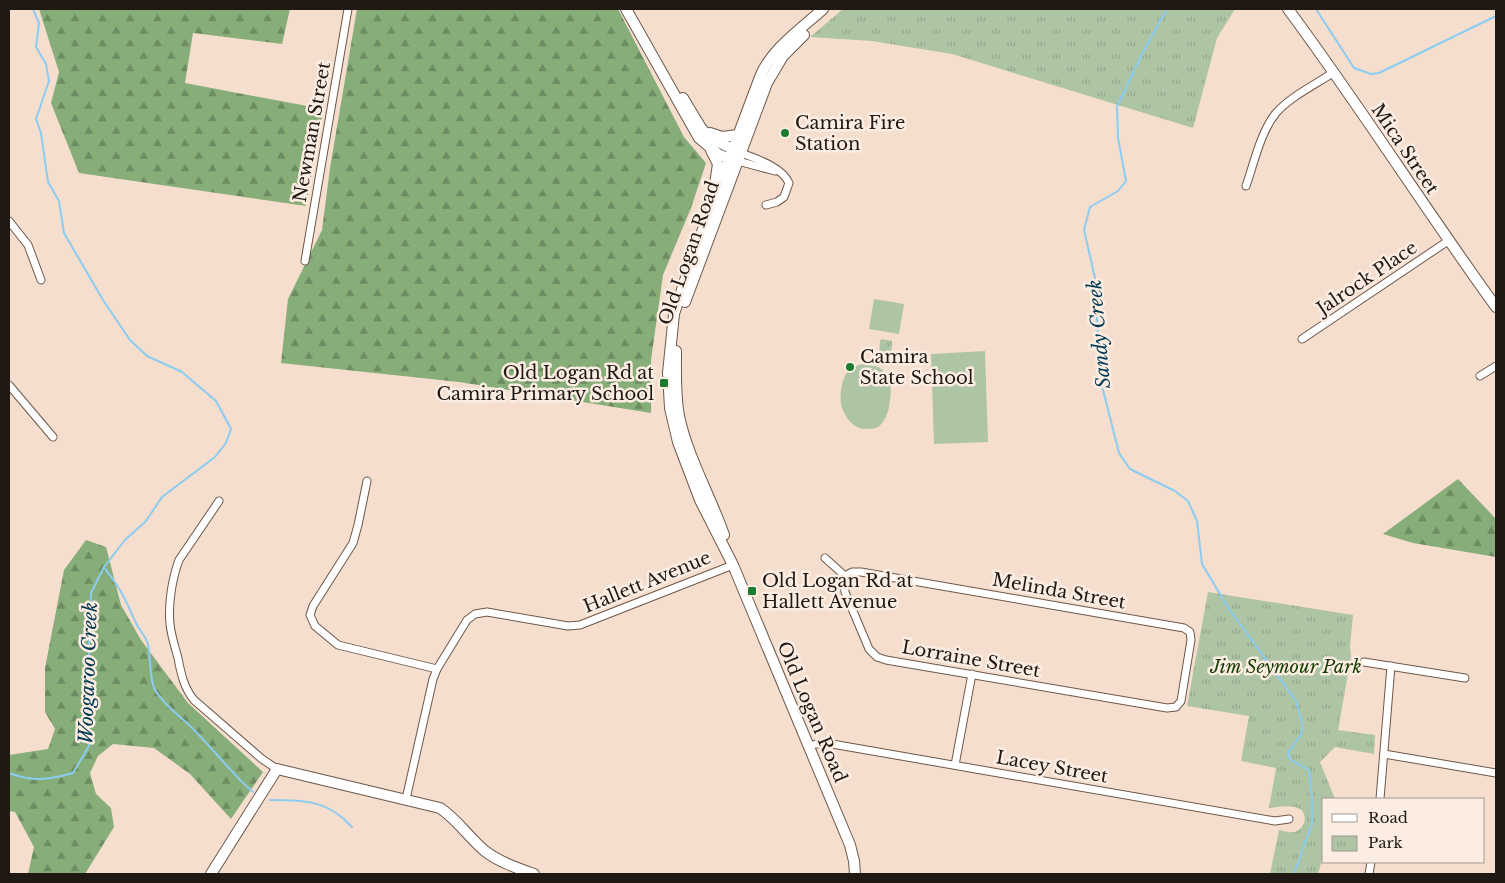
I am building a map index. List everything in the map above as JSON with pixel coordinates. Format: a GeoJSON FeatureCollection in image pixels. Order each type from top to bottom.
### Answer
{"type":"FeatureCollection","features":[{"type":"Feature","properties":{"kind":"main road"},"geometry":{"type":"LineString","coordinates":[[626,9],[699,138],[718,154],[735,155]]}},
{"type":"Feature","properties":{"kind":"main road"},"geometry":{"type":"LineString","coordinates":[[735,155],[738,135],[763,69],[800,24],[816,9]]}},
{"type":"Feature","properties":{"kind":"main road"},"geometry":{"type":"LineString","coordinates":[[774,54],[823,9]]}},
{"type":"Feature","properties":{"kind":"main road"},"geometry":{"type":"LineString","coordinates":[[735,155],[774,68],[783,56],[832,9]]}},
{"type":"Feature","properties":{"kind":"main road","name":"Mica Street"},"geometry":{"type":"LineString","coordinates":[[1288,9],[1334,72],[1448,241],[1496,307]]}},
{"type":"Feature","properties":{"kind":"main road"},"geometry":{"type":"LineString","coordinates":[[651,52],[673,82],[701,128],[710,138],[735,155]]}},
{"type":"Feature","properties":{"kind":"main road"},"geometry":{"type":"LineString","coordinates":[[701,128],[722,137],[738,135]]}},
{"type":"Feature","properties":{"kind":"main road","name":"Old Logan Road"},"geometry":{"type":"LineString","coordinates":[[707,219],[717,179],[718,166],[710,148]]}},
{"type":"Feature","properties":{"kind":"main road","name":"Old Logan Road"},"geometry":{"type":"LineString","coordinates":[[735,155],[707,219],[674,314],[670,343],[668,388],[672,419],[684,460],[700,500],[733,565],[850,845],[855,874]]}},
{"type":"Feature","properties":{"kind":"main road","name":"Old Logan Road"},"geometry":{"type":"LineString","coordinates":[[733,565],[723,533],[697,473],[683,430],[677,404],[676,353],[681,313],[735,155]]}},
{"type":"Feature","properties":{"kind":"main road"},"geometry":{"type":"LineString","coordinates":[[211,874],[277,769],[440,808],[452,816],[484,850],[506,864],[534,874]]}},
{"type":"Feature","properties":{"kind":"street","name":"Newman Street"},"geometry":{"type":"LineString","coordinates":[[305,261],[348,9]]}},
{"type":"Feature","properties":{"kind":"street"},"geometry":{"type":"LineString","coordinates":[[1246,186],[1268,125],[1276,113],[1285,104],[1334,72]]}},
{"type":"Feature","properties":{"kind":"street"},"geometry":{"type":"LineString","coordinates":[[735,155],[756,167],[780,172],[786,176],[789,184],[784,197],[777,202],[766,205]]}},
{"type":"Feature","properties":{"kind":"street"},"geometry":{"type":"LineString","coordinates":[[9,221],[28,245],[41,280]]}},
{"type":"Feature","properties":{"kind":"street","name":"Jalrock Place"},"geometry":{"type":"LineString","coordinates":[[1302,339],[1448,241]]}},
{"type":"Feature","properties":{"kind":"street"},"geometry":{"type":"LineString","coordinates":[[1480,376],[1496,366]]}},
{"type":"Feature","properties":{"kind":"street"},"geometry":{"type":"LineString","coordinates":[[9,385],[53,437]]}},
{"type":"Feature","properties":{"kind":"street"},"geometry":{"type":"LineString","coordinates":[[366,480],[353,543],[313,606],[310,616],[315,626],[338,644],[437,669]]}},
{"type":"Feature","properties":{"kind":"street"},"geometry":{"type":"LineString","coordinates":[[219,501],[179,560],[175,569],[170,624],[183,680],[188,693],[262,759],[277,769]]}},
{"type":"Feature","properties":{"kind":"street"},"geometry":{"type":"LineString","coordinates":[[824,558],[845,576]]}},
{"type":"Feature","properties":{"kind":"street","name":"Hallett Avenue"},"geometry":{"type":"LineString","coordinates":[[406,799],[429,693],[437,669],[467,620],[475,614],[487,612],[568,626],[580,625],[733,565]]}},
{"type":"Feature","properties":{"kind":"street","name":"Melinda Street"},"geometry":{"type":"LineString","coordinates":[[845,576],[852,572],[861,572],[1184,628],[1190,632],[1191,640],[1181,701],[1176,707]]}},
{"type":"Feature","properties":{"kind":"street","name":"Lorraine Street"},"geometry":{"type":"LineString","coordinates":[[845,576],[845,592],[869,649],[877,657],[1167,708],[1176,707]]}},
{"type":"Feature","properties":{"kind":"street"},"geometry":{"type":"LineString","coordinates":[[1364,662],[1465,678]]}},
{"type":"Feature","properties":{"kind":"street"},"geometry":{"type":"LineString","coordinates":[[1380,798],[1391,666]]}},
{"type":"Feature","properties":{"kind":"street"},"geometry":{"type":"LineString","coordinates":[[955,765],[972,674]]}},
{"type":"Feature","properties":{"kind":"street","name":"Lacey Street"},"geometry":{"type":"LineString","coordinates":[[809,746],[832,744],[1275,821],[1289,819]]}},
{"type":"Feature","properties":{"kind":"street"},"geometry":{"type":"LineString","coordinates":[[1384,754],[1496,773]]}},
{"type":"Feature","properties":{"kind":"green space"},"geometry":{"type":"Polygon","coordinates":[[[39,9],[290,9],[282,44],[193,33],[185,83],[323,109],[306,206],[79,173],[51,103],[59,72],[39,9]]]}},
{"type":"Feature","properties":{"kind":"green space"},"geometry":{"type":"Polygon","coordinates":[[[357,9],[618,9],[684,137],[706,163],[691,208],[663,275],[651,360],[651,413],[459,382],[281,363],[288,299],[322,230],[330,168],[357,9]]]}},
{"type":"Feature","properties":{"kind":"green space"},"geometry":{"type":"Polygon","coordinates":[[[843,9],[1235,9],[1217,38],[1193,128],[952,54],[872,41],[810,37],[843,9]]]}},
{"type":"Feature","properties":{"kind":"green space"},"geometry":{"type":"Polygon","coordinates":[[[874,299],[904,304],[899,334],[869,329],[874,299]]]}},
{"type":"Feature","properties":{"kind":"green space"},"geometry":{"type":"Polygon","coordinates":[[[881,339],[892,341],[891,356],[879,355],[881,339]]]}},
{"type":"Feature","properties":{"kind":"green space"},"geometry":{"type":"Polygon","coordinates":[[[985,351],[988,442],[934,444],[931,354],[985,351]]]}},
{"type":"Feature","properties":{"kind":"green space"},"geometry":{"type":"Polygon","coordinates":[[[862,364],[879,367],[888,377],[890,383],[891,391],[887,415],[878,427],[873,429],[859,428],[850,422],[841,404],[844,377],[855,366],[862,364]]]}},
{"type":"Feature","properties":{"kind":"green space"},"geometry":{"type":"Polygon","coordinates":[[[1458,479],[1496,519],[1496,557],[1413,543],[1383,534],[1458,479]]]}},
{"type":"Feature","properties":{"kind":"green space"},"geometry":{"type":"Polygon","coordinates":[[[86,540],[106,547],[121,605],[141,640],[188,703],[263,772],[231,819],[190,774],[154,748],[113,744],[98,756],[90,773],[96,794],[111,808],[114,827],[85,874],[28,874],[34,847],[15,812],[9,811],[9,755],[48,749],[55,729],[45,712],[45,668],[64,570],[86,540]]]}},
{"type":"Feature","properties":{"kind":"green space","name":"Jim Seymour Park"},"geometry":{"type":"Polygon","coordinates":[[[1208,592],[1353,615],[1350,646],[1351,657],[1338,730],[1375,735],[1374,754],[1335,747],[1320,762],[1335,798],[1322,798],[1322,859],[1318,874],[1270,874],[1279,830],[1295,832],[1301,828],[1305,818],[1303,812],[1297,807],[1269,808],[1276,768],[1241,761],[1249,716],[1187,706],[1208,592]]]}},
{"type":"Feature","properties":{"kind":"waterway","name":"Woogaroo Creek"},"geometry":{"type":"LineString","coordinates":[[9,773],[33,779],[73,773],[89,746],[85,688],[88,674],[91,593],[104,567],[125,540],[146,521],[162,497],[215,457],[226,443],[231,429],[216,401],[182,372],[147,356],[130,340],[103,300],[64,233],[59,201],[48,182],[41,133],[36,119],[49,81],[46,64],[36,47],[39,23],[33,9]]}},
{"type":"Feature","properties":{"kind":"waterway","name":"Sandy Creek"},"geometry":{"type":"LineString","coordinates":[[1167,9],[1143,52],[1117,107],[1118,138],[1126,181],[1118,191],[1090,207],[1084,230],[1095,278],[1100,378],[1119,453],[1130,469],[1175,491],[1188,501],[1197,521],[1202,564],[1229,609],[1296,701],[1303,726],[1300,736],[1289,751],[1288,756],[1291,760],[1309,770],[1312,824],[1294,874]]}},
{"type":"Feature","properties":{"kind":"waterway"},"geometry":{"type":"LineString","coordinates":[[1316,9],[1354,68],[1371,74],[1379,73],[1496,16]]}},
{"type":"Feature","properties":{"kind":"waterway"},"geometry":{"type":"LineString","coordinates":[[105,569],[120,589],[147,642],[155,690],[164,702],[195,731],[253,792]]}},
{"type":"Feature","properties":{"kind":"waterway"},"geometry":{"type":"LineString","coordinates":[[270,800],[294,800],[315,803],[334,811],[352,827]]}},
{"type":"Feature","properties":{"kind":"place","name":"Camira Fire Station"},"geometry":{"type":"Point","coordinates":[785,133]}},
{"type":"Feature","properties":{"kind":"place","name":"Camira State School"},"geometry":{"type":"Point","coordinates":[850,367]}},
{"type":"Feature","properties":{"kind":"place","name":"Old Logan Rd at Camira Primary School"},"geometry":{"type":"Point","coordinates":[664,383]}},
{"type":"Feature","properties":{"kind":"place","name":"Old Logan Rd at Hallett Avenue"},"geometry":{"type":"Point","coordinates":[752,591]}}]}
